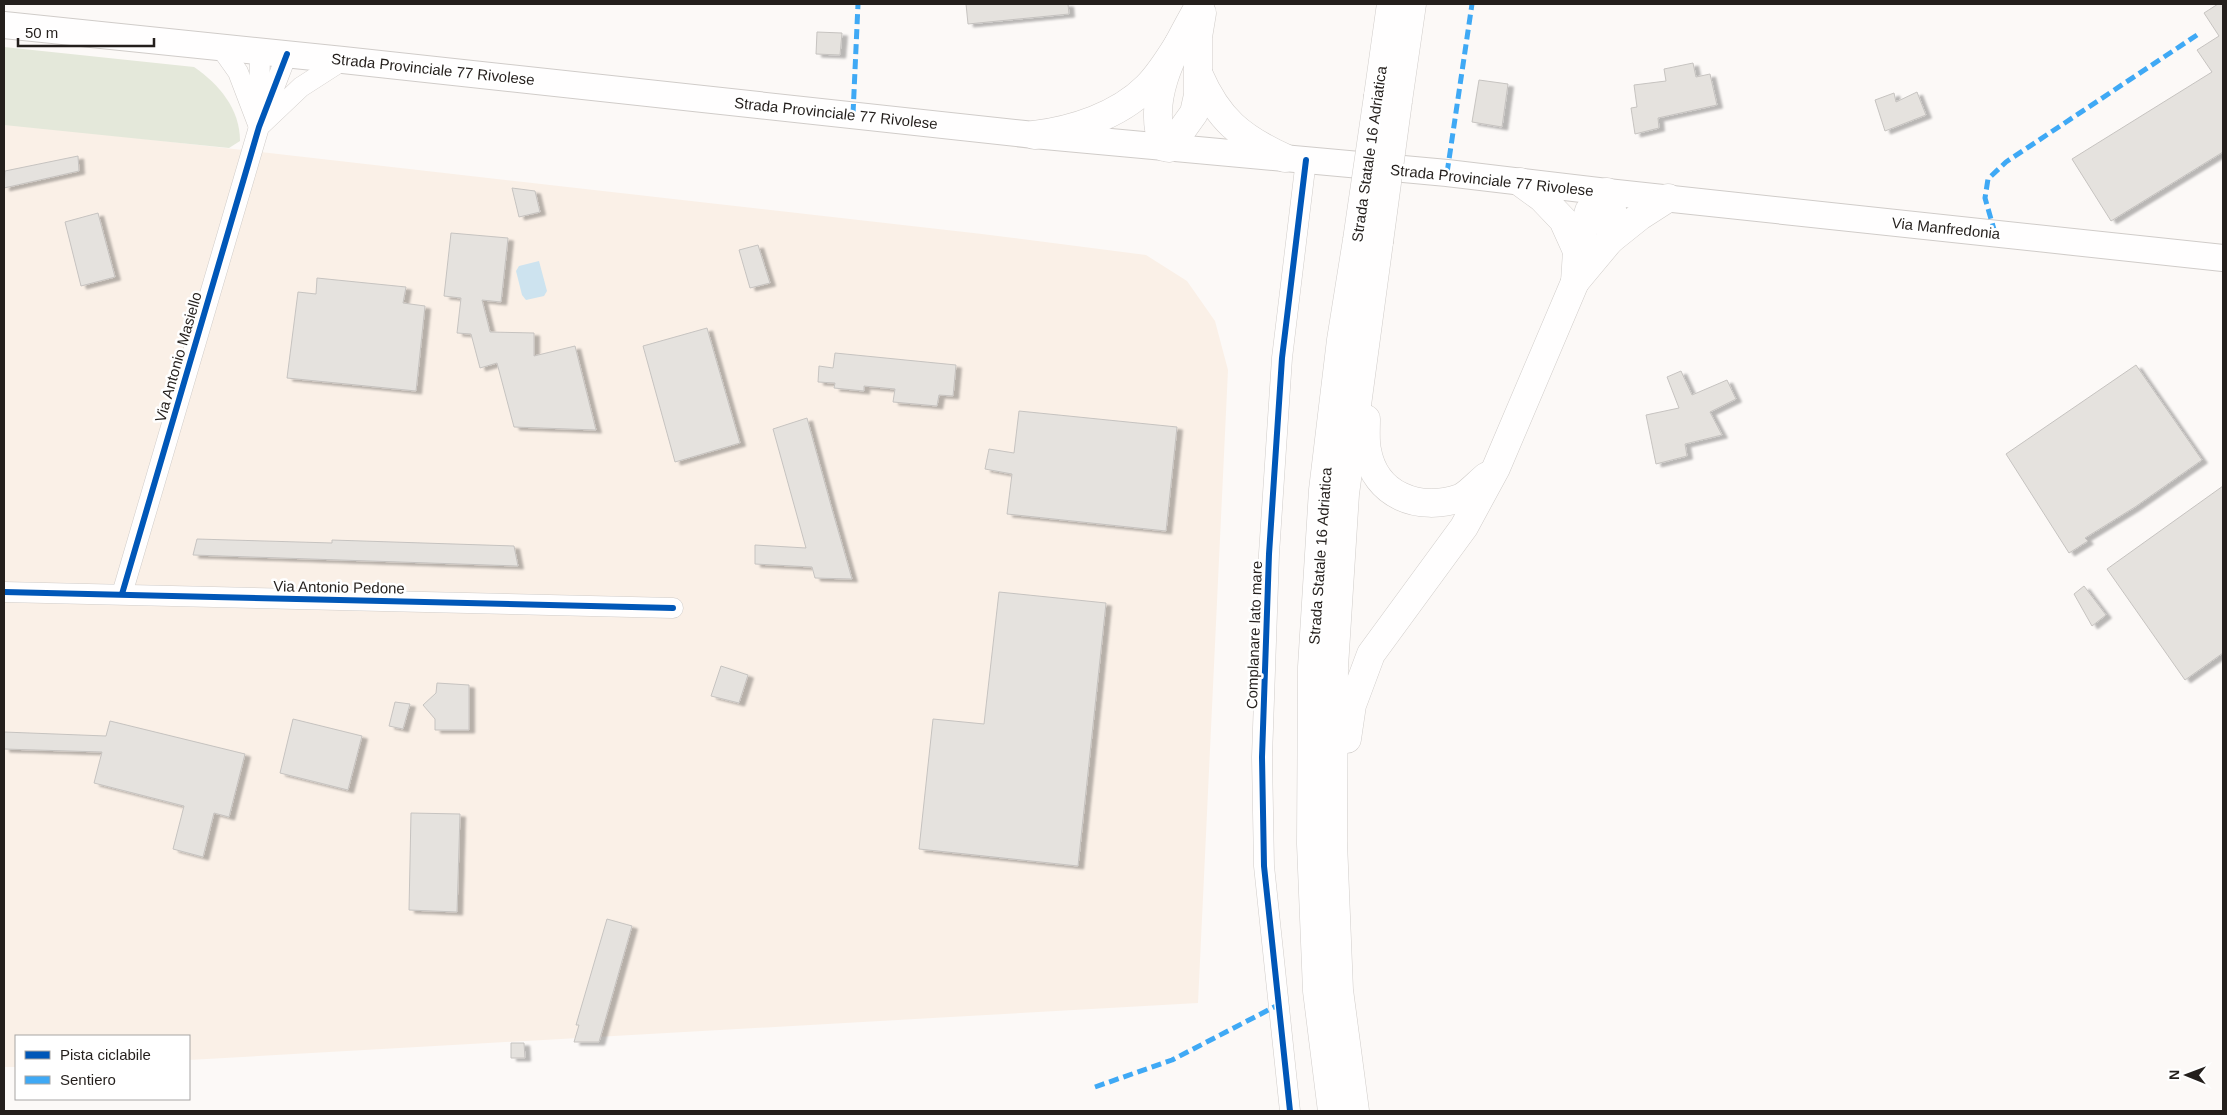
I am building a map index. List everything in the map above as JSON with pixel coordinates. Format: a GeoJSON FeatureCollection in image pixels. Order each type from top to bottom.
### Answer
{"type":"FeatureCollection","features":[{"type":"Feature","properties":{"kind":"highway"},"geometry":{"type":"LineString","coordinates":[[1200,4],[1169,64],[1158,103],[1157,120],[1159,134],[1167,147],[1194,112],[1198,95],[1198,37],[1204,4]]}},
{"type":"Feature","properties":{"kind":"highway"},"geometry":{"type":"LineString","coordinates":[[1375,4],[1373,15],[1388,99]]}},
{"type":"Feature","properties":{"kind":"highway","name":"Strada Statale 16 Adriatica"},"geometry":{"type":"LineString","coordinates":[[1388,99],[1391,4]]}},
{"type":"Feature","properties":{"kind":"highway","name":"Strada Statale 16 Adriatica"},"geometry":{"type":"LineString","coordinates":[[1355,1111],[1339,990],[1333,842],[1336,638],[1345,494],[1364,343],[1368,241],[1388,99],[1412,4]]}},
{"type":"Feature","properties":{"kind":"highway"},"geometry":{"type":"LineString","coordinates":[[1034,135],[1082,123],[1128,102],[1146,88],[1160,72],[1179,43]]}},
{"type":"Feature","properties":{"kind":"highway"},"geometry":{"type":"LineString","coordinates":[[1199,75],[1207,94],[1219,113],[1232,126],[1266,149],[1295,159]]}},
{"type":"Feature","properties":{"kind":"highway"},"geometry":{"type":"LineString","coordinates":[[1520,182],[1542,198],[1563,220],[1577,251]]}},
{"type":"Feature","properties":{"kind":"highway"},"geometry":{"type":"LineString","coordinates":[[1607,192],[1614,217],[1610,240]]}},
{"type":"Feature","properties":{"kind":"highway"},"geometry":{"type":"LineString","coordinates":[[1575,282],[1577,251],[1589,211],[1607,192]]}},
{"type":"Feature","properties":{"kind":"highway"},"geometry":{"type":"LineString","coordinates":[[1333,842],[1352,705],[1371,654],[1464,526],[1496,468],[1575,282],[1610,240],[1640,216],[1668,198]]}},
{"type":"Feature","properties":{"kind":"highway","name":"Strada Statale 16 Adriatica"},"geometry":{"type":"LineString","coordinates":[[1332,1111],[1317,991],[1311,844],[1312,667],[1323,490],[1341,340],[1368,241]]}},
{"type":"Feature","properties":{"kind":"highway"},"geometry":{"type":"LineString","coordinates":[[1364,343],[1367,451],[1377,479],[1400,498],[1428,504],[1461,497],[1496,468]]}},
{"type":"Feature","properties":{"kind":"main road","name":"Strada Provinciale 77 Rivolese"},"geometry":{"type":"LineString","coordinates":[[4,25],[1034,135],[1295,159],[1668,198]]}},
{"type":"Feature","properties":{"kind":"main road","name":"Via Manfredonia"},"geometry":{"type":"LineString","coordinates":[[1668,198],[2223,258]]}},
{"type":"Feature","properties":{"kind":"street"},"geometry":{"type":"LineString","coordinates":[[221,48],[238,72],[259,127]]}},
{"type":"Feature","properties":{"kind":"street"},"geometry":{"type":"LineString","coordinates":[[259,127],[260,51]]}},
{"type":"Feature","properties":{"kind":"street"},"geometry":{"type":"LineString","coordinates":[[259,127],[287,54]]}},
{"type":"Feature","properties":{"kind":"street"},"geometry":{"type":"LineString","coordinates":[[259,127],[302,87],[344,60]]}},
{"type":"Feature","properties":{"kind":"street","name":"Via Antonio Masiello"},"geometry":{"type":"LineString","coordinates":[[122,594],[259,127]]}},
{"type":"Feature","properties":{"kind":"street","name":"Complanare lato mare"},"geometry":{"type":"LineString","coordinates":[[1290,1111],[1264,866],[1262,757],[1269,554],[1295,159]]}},
{"type":"Feature","properties":{"kind":"street","name":"Via Antonio Pedone"},"geometry":{"type":"LineString","coordinates":[[4,592],[673,608]]}},
{"type":"Feature","properties":{"kind":"shaded area"},"geometry":{"type":"Polygon","coordinates":[[[4,47],[194,67],[212,81],[226,98],[236,118],[240,141],[229,148],[4,125],[4,47]]]}},
{"type":"Feature","properties":{"kind":"shaded area"},"geometry":{"type":"Polygon","coordinates":[[[4,123],[982,234],[1146,255],[1187,281],[1215,321],[1228,370],[1198,1003],[190,1060],[190,1035],[15,1035],[15,1067],[4,1067],[4,123]]]}},
{"type":"Feature","properties":{"kind":"water"},"geometry":{"type":"Polygon","coordinates":[[[539,261],[547,291],[544,296],[526,300],[522,295],[516,271],[519,266],[539,261]]]}},
{"type":"Feature","properties":{"kind":"building"},"geometry":{"type":"Polygon","coordinates":[[[966,4],[1068,4],[1069,14],[968,24],[966,4]]]}},
{"type":"Feature","properties":{"kind":"building"},"geometry":{"type":"Polygon","coordinates":[[[2218,4],[2223,4],[2223,152],[2111,221],[2072,159],[2212,72],[2197,50],[2219,36],[2204,13],[2218,4]]]}},
{"type":"Feature","properties":{"kind":"building"},"geometry":{"type":"Polygon","coordinates":[[[817,32],[842,33],[840,55],[816,54],[817,32]]]}},
{"type":"Feature","properties":{"kind":"building"},"geometry":{"type":"Polygon","coordinates":[[[1693,63],[1696,77],[1710,74],[1717,105],[1658,118],[1659,128],[1635,134],[1631,108],[1637,107],[1634,85],[1666,81],[1664,69],[1693,63]]]}},
{"type":"Feature","properties":{"kind":"building"},"geometry":{"type":"Polygon","coordinates":[[[1479,80],[1508,84],[1502,127],[1472,122],[1479,80]]]}},
{"type":"Feature","properties":{"kind":"building"},"geometry":{"type":"Polygon","coordinates":[[[1917,92],[1926,115],[1885,131],[1875,100],[1894,93],[1896,102],[1917,92]]]}},
{"type":"Feature","properties":{"kind":"building"},"geometry":{"type":"Polygon","coordinates":[[[78,156],[79,171],[4,188],[5,171],[78,156]]]}},
{"type":"Feature","properties":{"kind":"building"},"geometry":{"type":"Polygon","coordinates":[[[512,188],[535,191],[540,212],[519,217],[512,188]]]}},
{"type":"Feature","properties":{"kind":"building"},"geometry":{"type":"Polygon","coordinates":[[[98,213],[115,277],[81,286],[65,222],[98,213]]]}},
{"type":"Feature","properties":{"kind":"building"},"geometry":{"type":"Polygon","coordinates":[[[451,233],[508,238],[501,302],[482,300],[490,332],[534,333],[534,356],[575,346],[596,430],[514,427],[497,363],[480,368],[471,334],[457,333],[461,298],[444,296],[451,233]]]}},
{"type":"Feature","properties":{"kind":"building"},"geometry":{"type":"Polygon","coordinates":[[[758,245],[770,283],[750,288],[739,250],[758,245]]]}},
{"type":"Feature","properties":{"kind":"building"},"geometry":{"type":"Polygon","coordinates":[[[317,278],[406,287],[403,303],[425,306],[416,391],[287,378],[298,292],[316,294],[317,278]]]}},
{"type":"Feature","properties":{"kind":"building"},"geometry":{"type":"Polygon","coordinates":[[[707,328],[740,443],[675,462],[643,346],[707,328]]]}},
{"type":"Feature","properties":{"kind":"building"},"geometry":{"type":"Polygon","coordinates":[[[835,353],[956,365],[953,396],[939,395],[937,406],[893,402],[895,389],[864,386],[864,391],[834,388],[835,383],[818,382],[819,366],[833,368],[835,353]]]}},
{"type":"Feature","properties":{"kind":"building"},"geometry":{"type":"Polygon","coordinates":[[[2136,365],[2202,460],[2135,507],[2085,538],[2088,541],[2069,553],[2006,454],[2136,365]]]}},
{"type":"Feature","properties":{"kind":"building"},"geometry":{"type":"Polygon","coordinates":[[[1681,371],[1692,395],[1727,380],[1736,399],[1710,412],[1722,435],[1685,444],[1687,456],[1656,464],[1646,415],[1679,408],[1667,377],[1681,371]]]}},
{"type":"Feature","properties":{"kind":"building"},"geometry":{"type":"Polygon","coordinates":[[[1019,411],[1177,427],[1166,531],[1007,514],[1012,474],[985,469],[989,449],[1014,453],[1019,411]]]}},
{"type":"Feature","properties":{"kind":"building"},"geometry":{"type":"Polygon","coordinates":[[[807,418],[852,579],[815,578],[812,567],[755,564],[755,545],[806,548],[773,429],[807,418]]]}},
{"type":"Feature","properties":{"kind":"building"},"geometry":{"type":"Polygon","coordinates":[[[2223,486],[2223,653],[2185,680],[2107,569],[2223,486]]]}},
{"type":"Feature","properties":{"kind":"building"},"geometry":{"type":"Polygon","coordinates":[[[197,539],[332,543],[332,540],[514,546],[518,566],[193,555],[197,539]]]}},
{"type":"Feature","properties":{"kind":"building"},"geometry":{"type":"Polygon","coordinates":[[[2084,586],[2106,615],[2092,626],[2074,594],[2084,586]]]}},
{"type":"Feature","properties":{"kind":"building"},"geometry":{"type":"Polygon","coordinates":[[[999,592],[1106,603],[1078,866],[919,849],[933,719],[984,724],[999,592]]]}},
{"type":"Feature","properties":{"kind":"building"},"geometry":{"type":"Polygon","coordinates":[[[721,666],[748,675],[739,703],[711,696],[721,666]]]}},
{"type":"Feature","properties":{"kind":"building"},"geometry":{"type":"Polygon","coordinates":[[[437,683],[469,685],[469,730],[435,730],[435,719],[423,705],[436,693],[437,683]]]}},
{"type":"Feature","properties":{"kind":"building"},"geometry":{"type":"Polygon","coordinates":[[[395,702],[410,704],[403,729],[389,726],[395,702]]]}},
{"type":"Feature","properties":{"kind":"building"},"geometry":{"type":"Polygon","coordinates":[[[293,719],[362,736],[348,790],[280,773],[293,719]]]}},
{"type":"Feature","properties":{"kind":"building"},"geometry":{"type":"Polygon","coordinates":[[[110,721],[245,754],[229,817],[214,813],[203,857],[173,849],[184,806],[94,783],[102,752],[4,749],[4,732],[106,736],[110,721]]]}},
{"type":"Feature","properties":{"kind":"building"},"geometry":{"type":"Polygon","coordinates":[[[411,813],[460,814],[457,912],[409,910],[411,813]]]}},
{"type":"Feature","properties":{"kind":"building"},"geometry":{"type":"Polygon","coordinates":[[[607,919],[632,926],[599,1042],[574,1042],[579,1025],[576,1025],[607,919]]]}},
{"type":"Feature","properties":{"kind":"building"},"geometry":{"type":"Polygon","coordinates":[[[511,1043],[524,1043],[525,1058],[511,1058],[511,1043]]]}},
{"type":"Feature","properties":{"kind":"marked path"},"geometry":{"type":"LineString","coordinates":[[853,114],[858,4]]}},
{"type":"Feature","properties":{"kind":"marked path"},"geometry":{"type":"LineString","coordinates":[[1447,173],[1472,4]]}},
{"type":"Feature","properties":{"kind":"marked path"},"geometry":{"type":"LineString","coordinates":[[1995,233],[1985,198],[1988,179],[2006,162],[2197,35]]}},
{"type":"Feature","properties":{"kind":"marked path"},"geometry":{"type":"LineString","coordinates":[[1095,1087],[1172,1060],[1278,1005]]}},
{"type":"Feature","properties":{"kind":"cycle path"},"geometry":{"type":"LineString","coordinates":[[122,594],[259,127],[287,54]]}},
{"type":"Feature","properties":{"kind":"cycle path"},"geometry":{"type":"LineString","coordinates":[[1290,1111],[1264,866],[1262,757],[1269,554],[1282,358],[1306,160]]}},
{"type":"Feature","properties":{"kind":"cycle path"},"geometry":{"type":"LineString","coordinates":[[4,592],[673,608]]}}]}
